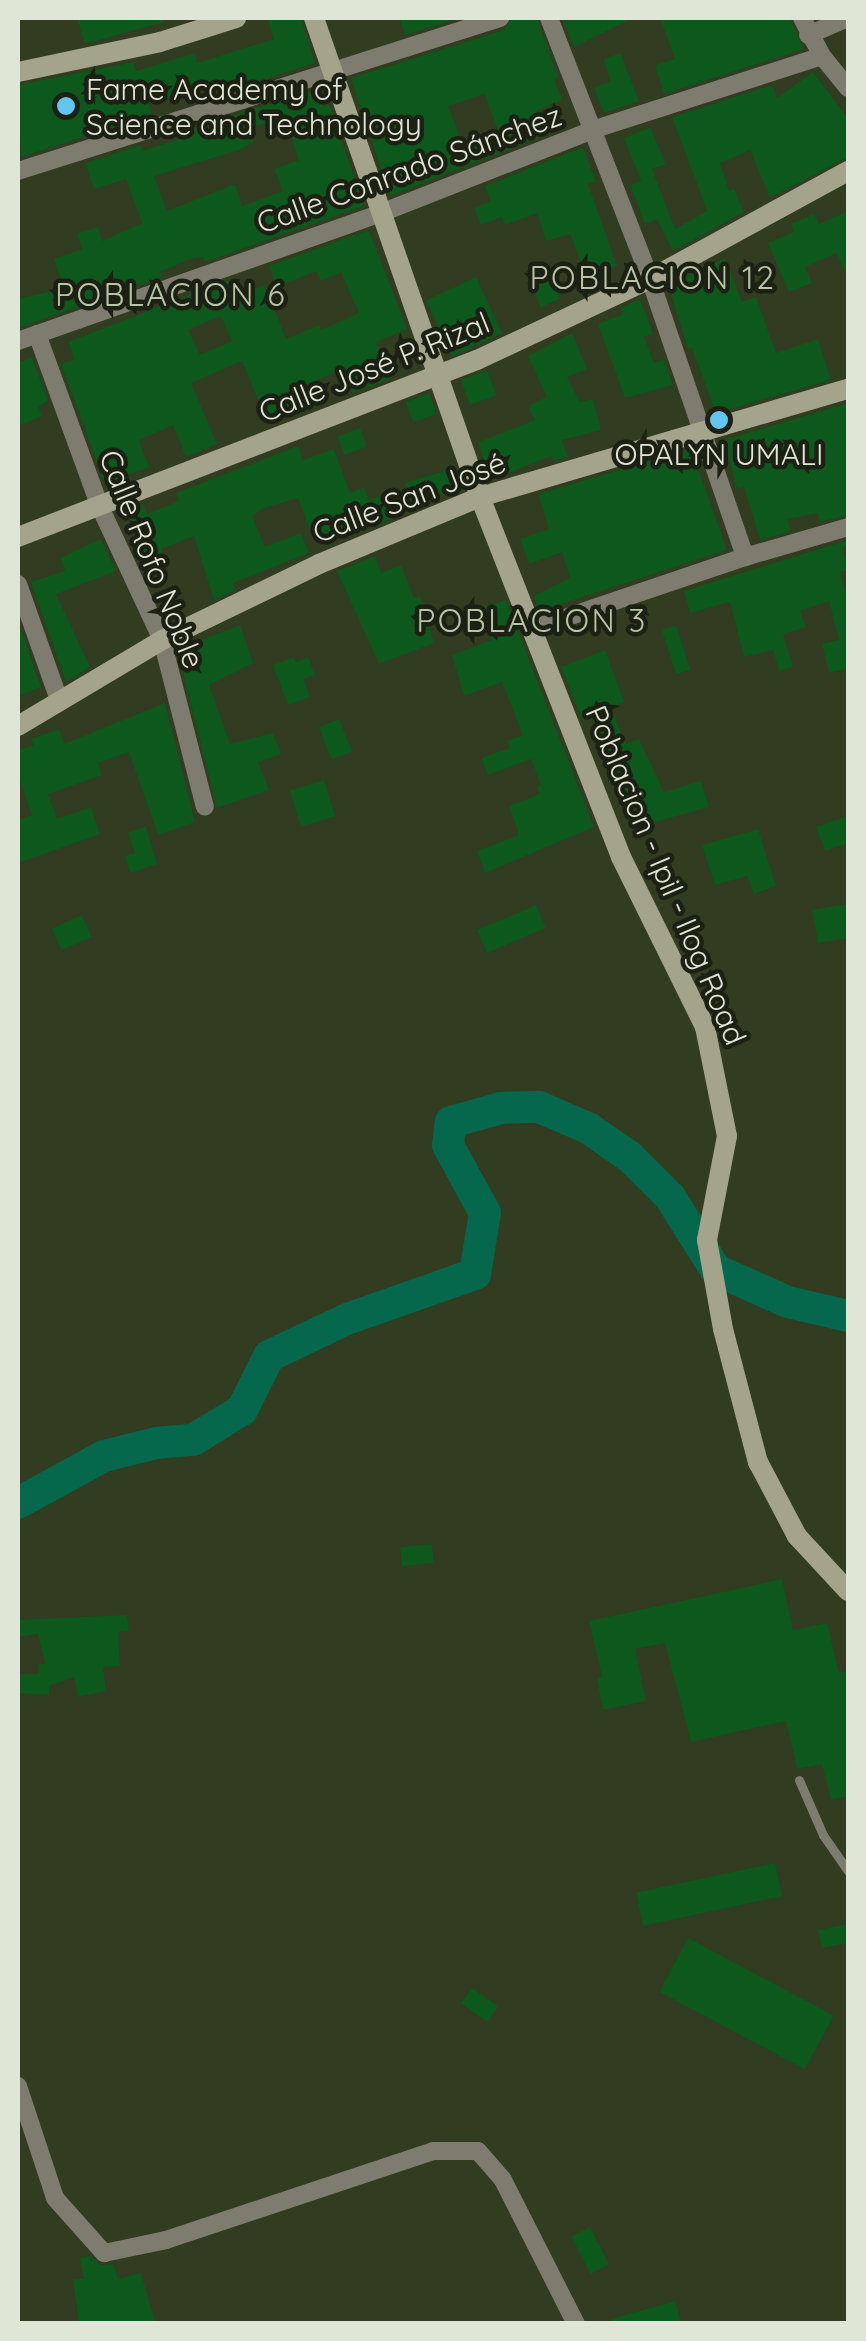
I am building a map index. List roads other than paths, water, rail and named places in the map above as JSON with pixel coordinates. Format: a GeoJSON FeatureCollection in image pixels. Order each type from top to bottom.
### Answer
{"type":"FeatureCollection","features":[{"type":"Feature","properties":{"kind":"street"},"geometry":{"type":"LineString","coordinates":[[18,72],[160,42],[236,18]]}},
{"type":"Feature","properties":{"kind":"street","name":"Poblacion - Ipil - Ilog Road"},"geometry":{"type":"LineString","coordinates":[[314,18],[480,497],[621,857],[705,1026],[727,1136],[708,1240],[723,1329],[758,1462],[797,1536],[848,1591]]}},
{"type":"Feature","properties":{"kind":"street"},"geometry":{"type":"LineString","coordinates":[[18,170],[500,18]]}},
{"type":"Feature","properties":{"kind":"street"},"geometry":{"type":"LineString","coordinates":[[550,18],[650,279],[745,556]]}},
{"type":"Feature","properties":{"kind":"street"},"geometry":{"type":"LineString","coordinates":[[848,18],[805,26],[822,56],[848,88]]}},
{"type":"Feature","properties":{"kind":"street","name":"Calle Conrado Sánchez"},"geometry":{"type":"LineString","coordinates":[[18,341],[381,213],[595,129],[822,56]]}},
{"type":"Feature","properties":{"kind":"street","name":"Calle José P. Rizal"},"geometry":{"type":"LineString","coordinates":[[18,537],[440,376],[650,279],[848,170]]}},
{"type":"Feature","properties":{"kind":"street","name":"Calle Rofo Noble"},"geometry":{"type":"LineString","coordinates":[[37,334],[100,507],[162,640],[205,807]]}},
{"type":"Feature","properties":{"kind":"street","name":"Calle San José"},"geometry":{"type":"LineString","coordinates":[[18,726],[162,640],[318,564],[480,497],[848,389]]}},
{"type":"Feature","properties":{"kind":"street"},"geometry":{"type":"LineString","coordinates":[[532,629],[745,556],[848,528]]}},
{"type":"Feature","properties":{"kind":"street"},"geometry":{"type":"LineString","coordinates":[[18,584],[59,700]]}},
{"type":"Feature","properties":{"kind":"street"},"geometry":{"type":"LineString","coordinates":[[18,2086],[55,2198],[104,2253],[166,2240],[433,2151],[478,2151],[503,2180],[576,2324]]}},
{"type":"Feature","properties":{"kind":"lane"},"geometry":{"type":"LineString","coordinates":[[798,1780],[822,1835],[848,1871]]}},
{"type":"Feature","properties":{"kind":"waterway"},"geometry":{"type":"LineString","coordinates":[[18,1503],[104,1456],[156,1443],[193,1440],[242,1410],[269,1356],[347,1319],[475,1274],[485,1213],[448,1145],[451,1122],[501,1108],[539,1107],[588,1128],[630,1157],[670,1197],[716,1270],[788,1302],[848,1316]]}},
{"type":"Feature","properties":{"kind":"place","name":"Fame Academy of Science and Technology"},"geometry":{"type":"Point","coordinates":[66,106]}},
{"type":"Feature","properties":{"kind":"place","name":"OPALYN UMALI"},"geometry":{"type":"Point","coordinates":[719,420]}},
{"type":"Feature","properties":{"kind":"district","name":"POBLACION 12"},"geometry":{"type":"Point","coordinates":[653,277]}},
{"type":"Feature","properties":{"kind":"district","name":"POBLACION 6"},"geometry":{"type":"Point","coordinates":[171,294]}},
{"type":"Feature","properties":{"kind":"district","name":"POBLACION 3"},"geometry":{"type":"Point","coordinates":[532,620]}}]}
